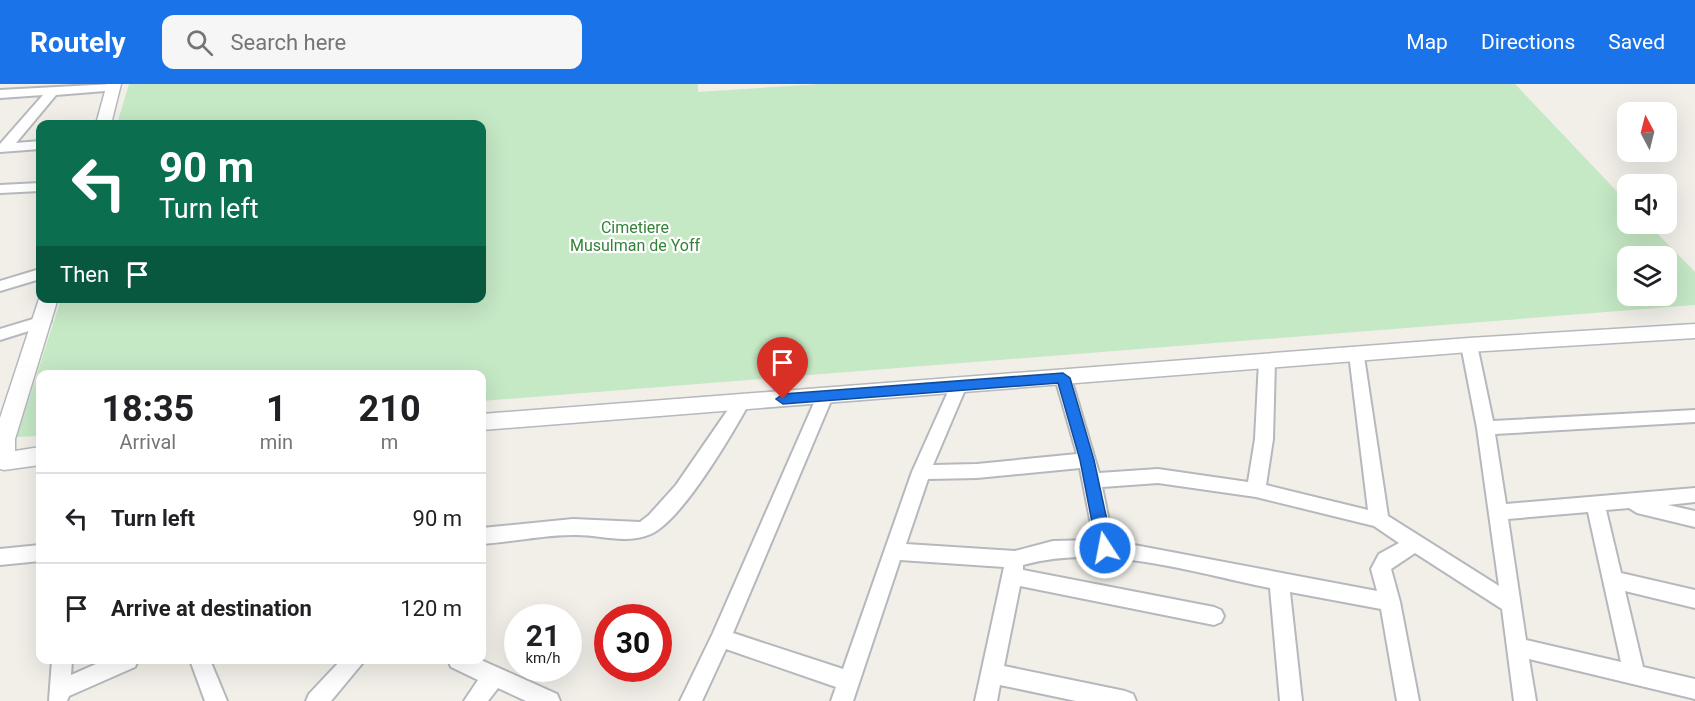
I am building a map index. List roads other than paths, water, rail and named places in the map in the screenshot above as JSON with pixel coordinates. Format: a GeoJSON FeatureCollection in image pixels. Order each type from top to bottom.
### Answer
{"type":"FeatureCollection","features":[{"type":"Feature","properties":{"kind":"street"},"geometry":{"type":"LineString","coordinates":[[0,94],[114,86],[104,120]]}},
{"type":"Feature","properties":{"kind":"street"},"geometry":{"type":"LineString","coordinates":[[3,147],[52,92]]}},
{"type":"Feature","properties":{"kind":"street"},"geometry":{"type":"LineString","coordinates":[[3,147],[36,145]]}},
{"type":"Feature","properties":{"kind":"street"},"geometry":{"type":"LineString","coordinates":[[0,189],[36,187]]}},
{"type":"Feature","properties":{"kind":"street"},"geometry":{"type":"LineString","coordinates":[[0,286],[36,275]]}},
{"type":"Feature","properties":{"kind":"street"},"geometry":{"type":"LineString","coordinates":[[36,457],[3,453],[48,303]]}},
{"type":"Feature","properties":{"kind":"street"},"geometry":{"type":"LineString","coordinates":[[0,335],[42,321]]}},
{"type":"Feature","properties":{"kind":"street"},"geometry":{"type":"LineString","coordinates":[[486,422],[1469,345],[1695,331]]}},
{"type":"Feature","properties":{"kind":"street"},"geometry":{"type":"LineString","coordinates":[[1469,345],[1486,428],[1525,701]]}},
{"type":"Feature","properties":{"kind":"street"},"geometry":{"type":"LineString","coordinates":[[1357,354],[1379,520]]}},
{"type":"Feature","properties":{"kind":"street"},"geometry":{"type":"LineString","coordinates":[[1256,490],[1264,439],[1267,361]]}},
{"type":"Feature","properties":{"kind":"street"},"geometry":{"type":"LineString","coordinates":[[1063,378],[1087,460],[1105,548]]}},
{"type":"Feature","properties":{"kind":"street"},"geometry":{"type":"LineString","coordinates":[[842,701],[921,472],[959,385]]}},
{"type":"Feature","properties":{"kind":"street"},"geometry":{"type":"LineString","coordinates":[[691,701],[721,638],[825,396]]}},
{"type":"Feature","properties":{"kind":"street"},"geometry":{"type":"LineString","coordinates":[[486,536],[584,526],[633,531],[648,527],[660,517],[706,459],[742,402]]}},
{"type":"Feature","properties":{"kind":"street"},"geometry":{"type":"LineString","coordinates":[[1486,428],[1695,416]]}},
{"type":"Feature","properties":{"kind":"street"},"geometry":{"type":"LineString","coordinates":[[921,472],[977,471],[1087,460]]}},
{"type":"Feature","properties":{"kind":"street"},"geometry":{"type":"LineString","coordinates":[[1092,481],[1158,476],[1256,490],[1379,520],[1511,604]]}},
{"type":"Feature","properties":{"kind":"street"},"geometry":{"type":"LineString","coordinates":[[1498,512],[1695,495]]}},
{"type":"Feature","properties":{"kind":"street"},"geometry":{"type":"LineString","coordinates":[[1621,502],[1695,519]]}},
{"type":"Feature","properties":{"kind":"street"},"geometry":{"type":"LineString","coordinates":[[1595,504],[1634,674]]}},
{"type":"Feature","properties":{"kind":"street"},"geometry":{"type":"LineString","coordinates":[[1408,701],[1390,602],[1381,569],[1386,560],[1416,543]]}},
{"type":"Feature","properties":{"kind":"street"},"geometry":{"type":"LineString","coordinates":[[1013,568],[1053,549],[1105,548],[1279,579],[1390,602]]}},
{"type":"Feature","properties":{"kind":"street"},"geometry":{"type":"LineString","coordinates":[[892,551],[1013,568],[1214,616]]}},
{"type":"Feature","properties":{"kind":"street"},"geometry":{"type":"LineString","coordinates":[[0,557],[36,553]]}},
{"type":"Feature","properties":{"kind":"street"},"geometry":{"type":"LineString","coordinates":[[986,701],[1013,568]]}},
{"type":"Feature","properties":{"kind":"street"},"geometry":{"type":"LineString","coordinates":[[1279,579],[1291,701]]}},
{"type":"Feature","properties":{"kind":"street"},"geometry":{"type":"LineString","coordinates":[[1613,580],[1695,599]]}},
{"type":"Feature","properties":{"kind":"street"},"geometry":{"type":"LineString","coordinates":[[721,638],[849,681]]}},
{"type":"Feature","properties":{"kind":"street"},"geometry":{"type":"LineString","coordinates":[[1517,646],[1695,689]]}},
{"type":"Feature","properties":{"kind":"street"},"geometry":{"type":"LineString","coordinates":[[58,695],[62,664]]}},
{"type":"Feature","properties":{"kind":"street"},"geometry":{"type":"LineString","coordinates":[[58,695],[120,664]]}},
{"type":"Feature","properties":{"kind":"street"},"geometry":{"type":"LineString","coordinates":[[202,664],[216,701]]}},
{"type":"Feature","properties":{"kind":"street"},"geometry":{"type":"LineString","coordinates":[[317,701],[350,664]]}},
{"type":"Feature","properties":{"kind":"street"},"geometry":{"type":"LineString","coordinates":[[467,664],[549,701]]}},
{"type":"Feature","properties":{"kind":"street"},"geometry":{"type":"LineString","coordinates":[[993,674],[1112,700]]}},
{"type":"Feature","properties":{"kind":"street"},"geometry":{"type":"LineString","coordinates":[[475,701],[494,676]]}},
{"type":"Feature","properties":{"kind":"park label","name":"Cimetiere Musulman de Yoff"},"geometry":{"type":"Point","coordinates":[635,236]}}]}
